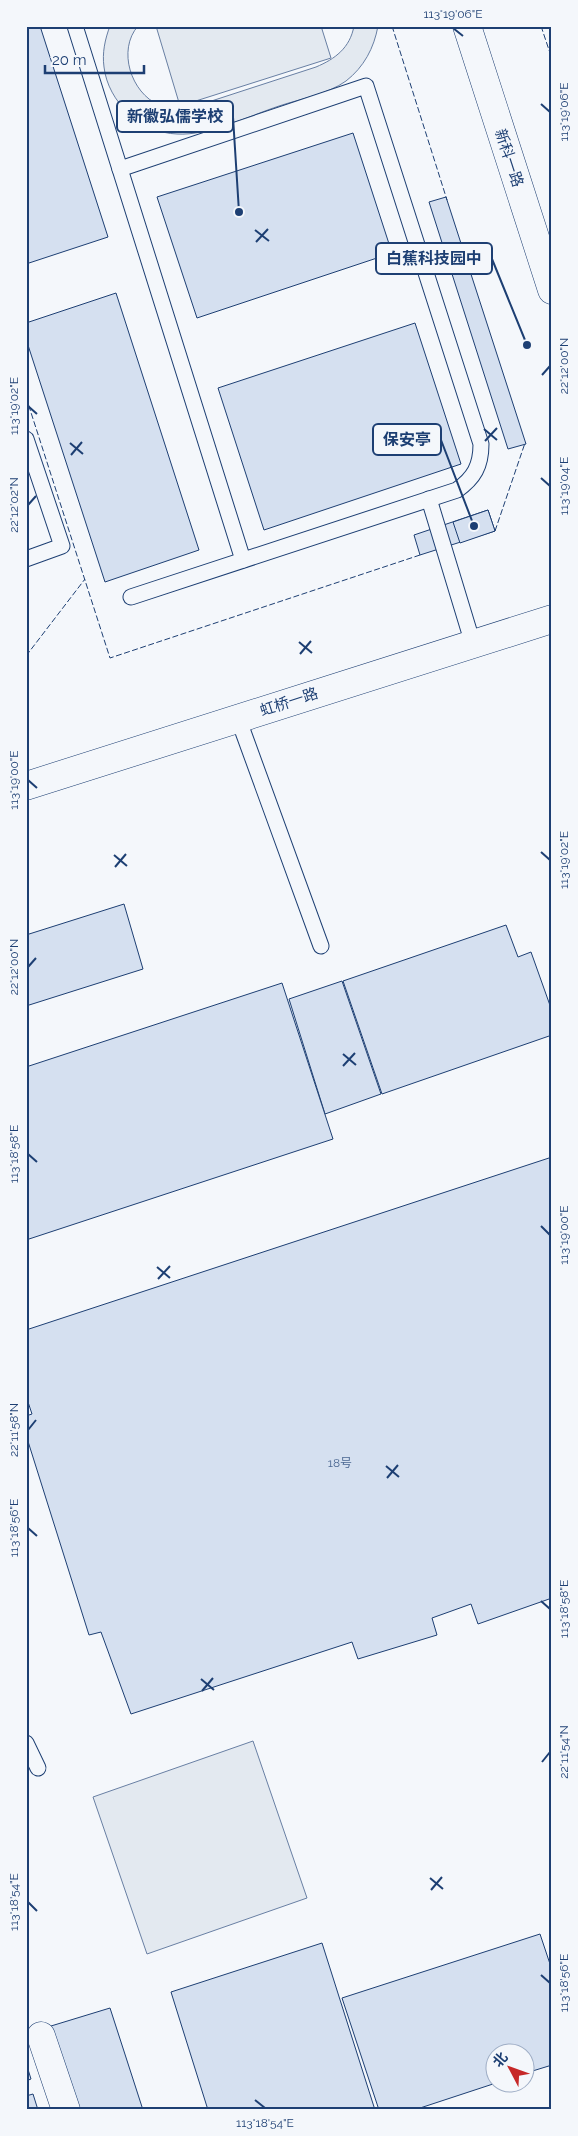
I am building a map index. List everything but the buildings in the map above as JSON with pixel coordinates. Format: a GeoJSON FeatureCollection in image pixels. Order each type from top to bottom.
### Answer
{"type":"FeatureCollection","features":[{"type":"Feature","properties":{"kind":"street","name":"新科一路"},"geometry":{"type":"LineString","coordinates":[[467,26],[544,237],[552,290]]}},
{"type":"Feature","properties":{"kind":"street","name":"虹桥一路"},"geometry":{"type":"LineString","coordinates":[[26,786],[552,619]]}},
{"type":"Feature","properties":{"kind":"street"},"geometry":{"type":"LineString","coordinates":[[41,2036],[66,2110]]}},
{"type":"Feature","properties":{"kind":"lane"},"geometry":{"type":"LineString","coordinates":[[75,26],[244,560]]}},
{"type":"Feature","properties":{"kind":"lane"},"geometry":{"type":"LineString","coordinates":[[120,169],[366,86],[481,444],[481,457],[476,471],[468,482],[457,490],[131,597]]}},
{"type":"Feature","properties":{"kind":"lane"},"geometry":{"type":"LineString","coordinates":[[26,439],[62,546],[26,559]]}},
{"type":"Feature","properties":{"kind":"lane"},"geometry":{"type":"LineString","coordinates":[[428,499],[473,644]]}},
{"type":"Feature","properties":{"kind":"lane"},"geometry":{"type":"LineString","coordinates":[[238,718],[321,946]]}},
{"type":"Feature","properties":{"kind":"lane"},"geometry":{"type":"LineString","coordinates":[[26,1743],[38,1768]]}},
{"type":"Feature","properties":{"kind":"shaded area"},"geometry":{"type":"Polygon","coordinates":[[[110,26],[138,26],[128,47],[130,70],[135,81],[149,99],[159,105],[176,108],[193,107],[316,67],[341,52],[349,41],[354,26],[378,26],[374,42],[363,63],[352,76],[339,86],[215,129],[189,134],[177,134],[151,128],[139,122],[119,103],[112,92],[103,62],[104,46],[110,26]]]}},
{"type":"Feature","properties":{"kind":"shaded area"},"geometry":{"type":"Polygon","coordinates":[[[156,26],[321,26],[331,58],[180,106],[156,26]]]}},
{"type":"Feature","properties":{"kind":"shaded area"},"geometry":{"type":"Polygon","coordinates":[[[253,1741],[307,1898],[147,1954],[93,1797],[253,1741]]]}},
{"type":"Feature","properties":{"kind":"fence"},"geometry":{"type":"LineString","coordinates":[[392,26],[447,200]]}},
{"type":"Feature","properties":{"kind":"fence"},"geometry":{"type":"LineString","coordinates":[[541,26],[552,59]]}},
{"type":"Feature","properties":{"kind":"fence"},"geometry":{"type":"LineString","coordinates":[[26,397],[110,658],[420,555]]}},
{"type":"Feature","properties":{"kind":"fence"},"geometry":{"type":"LineString","coordinates":[[495,531],[525,443]]}},
{"type":"Feature","properties":{"kind":"fence"},"geometry":{"type":"LineString","coordinates":[[26,656],[85,579]]}},
{"type":"Feature","properties":{"kind":"place","name":"新徽弘儒学校"},"geometry":{"type":"Point","coordinates":[239,212]}},
{"type":"Feature","properties":{"kind":"place","name":"白蕉科技园中"},"geometry":{"type":"Point","coordinates":[527,345]}},
{"type":"Feature","properties":{"kind":"place","name":"保安亭"},"geometry":{"type":"Point","coordinates":[474,526]}}]}
